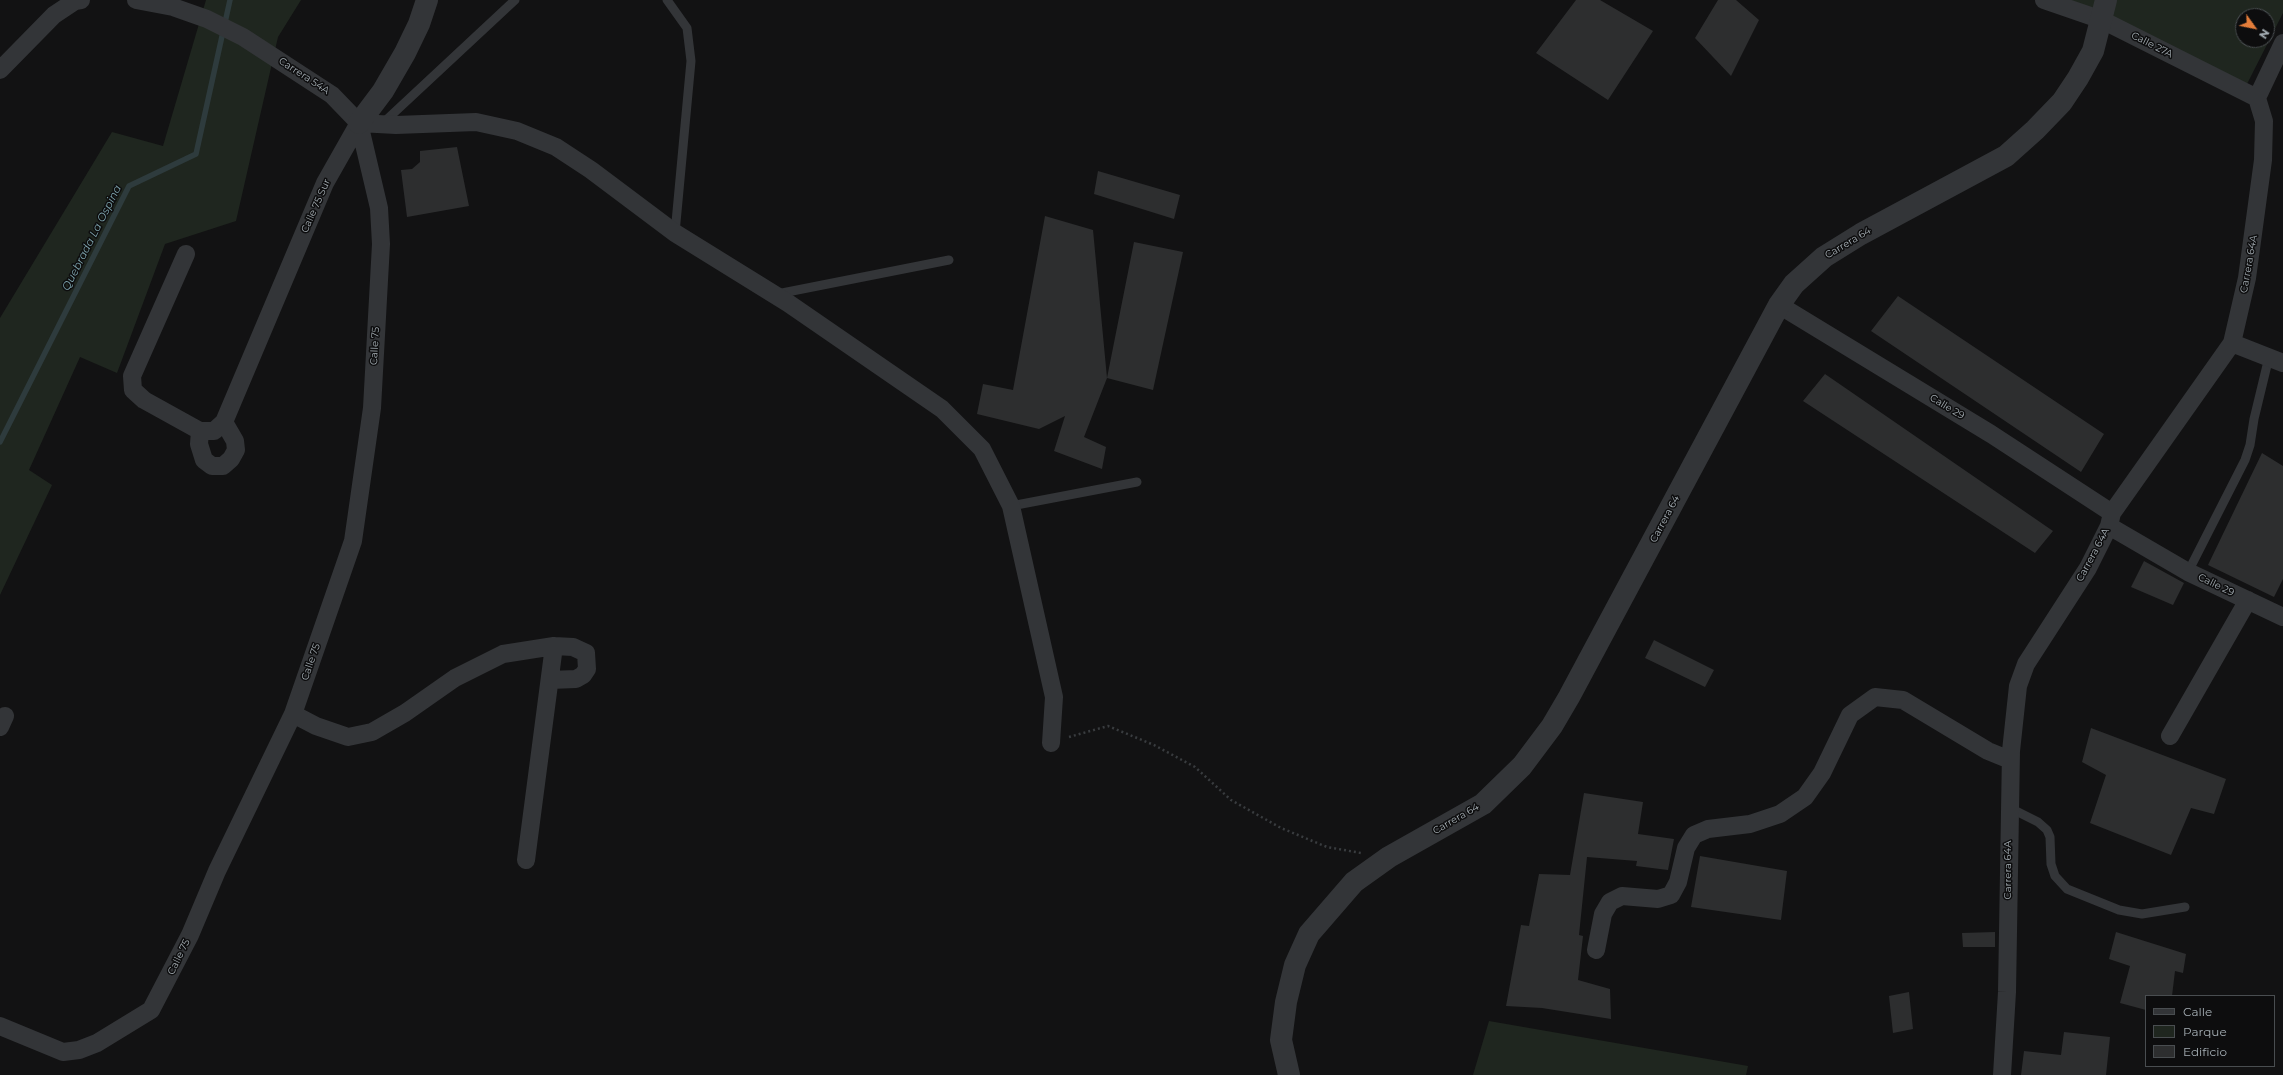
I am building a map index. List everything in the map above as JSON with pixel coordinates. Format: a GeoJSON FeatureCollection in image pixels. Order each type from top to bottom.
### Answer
{"type":"FeatureCollection","features":[{"type":"Feature","properties":{"kind":"street","name":"Carrera 54A"},"geometry":{"type":"LineString","coordinates":[[136,0],[172,7],[207,19],[243,37],[332,95],[359,122]]}},
{"type":"Feature","properties":{"kind":"street","name":"Calle 75 Sur"},"geometry":{"type":"LineString","coordinates":[[224,422],[325,183],[359,122],[383,91],[405,53],[419,24],[427,0]]}},
{"type":"Feature","properties":{"kind":"street","name":"Calle 27A"},"geometry":{"type":"LineString","coordinates":[[2044,0],[2104,10],[2257,98]]}},
{"type":"Feature","properties":{"kind":"street"},"geometry":{"type":"LineString","coordinates":[[0,70],[54,15],[71,2]]}},
{"type":"Feature","properties":{"kind":"street","name":"Carrera 64"},"geometry":{"type":"LineString","coordinates":[[1288,1075],[1281,1040],[1286,1002],[1295,965],[1309,934],[1354,882],[1389,857],[1483,804],[1522,766],[1552,726],[1779,305],[1794,284],[1824,257],[1861,234],[2006,156],[2036,130],[2062,102],[2078,78],[2093,51],[2104,10]]}},
{"type":"Feature","properties":{"kind":"street"},"geometry":{"type":"LineString","coordinates":[[2257,98],[2283,43]]}},
{"type":"Feature","properties":{"kind":"street","name":"Carrera 64A"},"geometry":{"type":"LineString","coordinates":[[2002,1075],[2007,992],[2008,807],[2010,760],[2018,686],[2026,664],[2088,568],[2110,520],[2232,343],[2247,278],[2263,160],[2264,121],[2257,98]]}},
{"type":"Feature","properties":{"kind":"street"},"geometry":{"type":"LineString","coordinates":[[359,122],[382,124],[476,122],[496,126],[537,138],[574,158],[675,233],[774,295],[942,409],[982,449],[1011,506],[1054,697],[1051,743]]}},
{"type":"Feature","properties":{"kind":"street","name":"Calle 75"},"geometry":{"type":"LineString","coordinates":[[0,1026],[63,1052],[79,1050],[97,1043],[151,1010],[183,948],[217,871],[293,714],[353,540],[372,408],[381,244],[379,208],[359,122]]}},
{"type":"Feature","properties":{"kind":"street"},"geometry":{"type":"LineString","coordinates":[[186,254],[132,376],[133,390],[144,400],[200,432],[214,431],[224,422],[235,441],[236,450],[231,459],[223,466],[212,466],[204,460],[199,444],[200,432]]}},
{"type":"Feature","properties":{"kind":"street","name":"Calle 29"},"geometry":{"type":"LineString","coordinates":[[1779,305],[1991,434],[2110,520],[2188,572],[2283,617]]}},
{"type":"Feature","properties":{"kind":"street"},"geometry":{"type":"LineString","coordinates":[[2232,343],[2276,360]]}},
{"type":"Feature","properties":{"kind":"street"},"geometry":{"type":"LineString","coordinates":[[2170,736],[2248,600]]}},
{"type":"Feature","properties":{"kind":"street"},"geometry":{"type":"LineString","coordinates":[[526,860],[554,646]]}},
{"type":"Feature","properties":{"kind":"street"},"geometry":{"type":"LineString","coordinates":[[293,714],[316,726],[348,737],[372,732],[405,713],[455,678],[503,654],[554,646],[579,649],[586,653],[587,669],[583,675],[576,679],[550,680]]}},
{"type":"Feature","properties":{"kind":"street"},"geometry":{"type":"LineString","coordinates":[[1596,950],[1603,914],[1610,902],[1622,896],[1658,899],[1671,895],[1678,882],[1686,848],[1694,835],[1708,829],[1750,824],[1780,814],[1805,797],[1822,773],[1850,715],[1875,697],[1903,700],[1988,751],[2010,760]]}},
{"type":"Feature","properties":{"kind":"lane"},"geometry":{"type":"LineString","coordinates":[[382,124],[514,0]]}},
{"type":"Feature","properties":{"kind":"lane"},"geometry":{"type":"LineString","coordinates":[[667,0],[687,28],[690,61],[675,233]]}},
{"type":"Feature","properties":{"kind":"lane"},"geometry":{"type":"LineString","coordinates":[[774,295],[949,260]]}},
{"type":"Feature","properties":{"kind":"lane"},"geometry":{"type":"LineString","coordinates":[[2188,572],[2245,460],[2250,445],[2254,419],[2276,360]]}},
{"type":"Feature","properties":{"kind":"lane"},"geometry":{"type":"LineString","coordinates":[[1011,506],[1137,482]]}},
{"type":"Feature","properties":{"kind":"lane"},"geometry":{"type":"LineString","coordinates":[[2008,807],[2038,822],[2047,830],[2050,837],[2051,864],[2055,876],[2067,889],[2119,910],[2142,914],[2185,907]]}},
{"type":"Feature","properties":{"kind":"path"},"geometry":{"type":"LineString","coordinates":[[1051,743],[1108,726],[1154,744],[1194,767],[1231,800],[1281,828],[1327,847],[1389,857]]}},
{"type":"Feature","properties":{"kind":"green space"},"geometry":{"type":"Polygon","coordinates":[[[206,0],[301,0],[278,37],[236,221],[165,244],[117,373],[80,357],[29,470],[52,485],[0,595],[0,318],[112,132],[163,146],[206,0]]]}},
{"type":"Feature","properties":{"kind":"green space"},"geometry":{"type":"Polygon","coordinates":[[[2058,0],[2283,0],[2283,13],[2275,29],[2275,8],[2235,8],[2235,48],[2265,48],[2247,84],[2058,0]]]}},
{"type":"Feature","properties":{"kind":"green space"},"geometry":{"type":"Polygon","coordinates":[[[1489,1021],[1748,1066],[1746,1075],[1473,1075],[1489,1021]]]}},
{"type":"Feature","properties":{"kind":"building"},"geometry":{"type":"Polygon","coordinates":[[[1576,0],[1600,0],[1653,31],[1608,100],[1536,53],[1576,0]]]}},
{"type":"Feature","properties":{"kind":"building"},"geometry":{"type":"Polygon","coordinates":[[[1718,0],[1736,0],[1759,20],[1731,76],[1695,38],[1718,0]]]}},
{"type":"Feature","properties":{"kind":"building"},"geometry":{"type":"Polygon","coordinates":[[[457,147],[469,206],[407,217],[401,170],[412,169],[420,162],[420,151],[457,147]]]}},
{"type":"Feature","properties":{"kind":"building"},"geometry":{"type":"Polygon","coordinates":[[[1098,171],[1180,195],[1174,219],[1094,194],[1098,171]]]}},
{"type":"Feature","properties":{"kind":"building"},"geometry":{"type":"Polygon","coordinates":[[[1045,216],[1093,230],[1107,378],[1084,437],[1106,447],[1102,469],[1054,451],[1065,416],[1039,429],[977,414],[983,384],[1013,390],[1045,216]]]}},
{"type":"Feature","properties":{"kind":"building"},"geometry":{"type":"Polygon","coordinates":[[[1134,242],[1183,252],[1153,390],[1107,378],[1134,242]]]}},
{"type":"Feature","properties":{"kind":"building"},"geometry":{"type":"Polygon","coordinates":[[[1898,296],[2104,434],[2081,472],[1871,331],[1898,296]]]}},
{"type":"Feature","properties":{"kind":"building"},"geometry":{"type":"Polygon","coordinates":[[[1825,374],[2053,531],[2035,553],[1803,401],[1825,374]]]}},
{"type":"Feature","properties":{"kind":"building"},"geometry":{"type":"Polygon","coordinates":[[[2262,453],[2283,466],[2283,579],[2274,597],[2208,565],[2262,453]]]}},
{"type":"Feature","properties":{"kind":"building"},"geometry":{"type":"Polygon","coordinates":[[[2144,561],[2184,583],[2173,605],[2131,587],[2144,561]]]}},
{"type":"Feature","properties":{"kind":"building"},"geometry":{"type":"Polygon","coordinates":[[[1654,640],[1714,670],[1705,687],[1645,658],[1654,640]]]}},
{"type":"Feature","properties":{"kind":"building"},"geometry":{"type":"Polygon","coordinates":[[[2091,728],[2226,779],[2214,814],[2191,808],[2171,855],[2090,823],[2106,775],[2082,762],[2091,728]]]}},
{"type":"Feature","properties":{"kind":"building"},"geometry":{"type":"Polygon","coordinates":[[[1584,793],[1643,802],[1638,834],[1674,839],[1668,870],[1636,866],[1637,861],[1587,857],[1579,935],[1583,936],[1578,980],[1610,989],[1611,1019],[1542,1008],[1506,1006],[1521,925],[1529,926],[1539,874],[1570,875],[1584,793]]]}},
{"type":"Feature","properties":{"kind":"building"},"geometry":{"type":"Polygon","coordinates":[[[1700,856],[1787,871],[1781,920],[1691,907],[1700,856]]]}},
{"type":"Feature","properties":{"kind":"building"},"geometry":{"type":"Polygon","coordinates":[[[1995,932],[1995,947],[1963,947],[1962,933],[1995,932]]]}},
{"type":"Feature","properties":{"kind":"building"},"geometry":{"type":"Polygon","coordinates":[[[2116,932],[2186,954],[2183,973],[2175,971],[2172,995],[2145,995],[2145,1010],[2120,1003],[2130,966],[2109,959],[2116,932]]]}},
{"type":"Feature","properties":{"kind":"building"},"geometry":{"type":"Polygon","coordinates":[[[1909,992],[1913,1029],[1893,1033],[1889,996],[1909,992]]]}},
{"type":"Feature","properties":{"kind":"building"},"geometry":{"type":"Polygon","coordinates":[[[2064,1032],[2110,1037],[2106,1075],[2021,1075],[2024,1051],[2061,1055],[2064,1032]]]}},
{"type":"Feature","properties":{"kind":"waterway","name":"Quebrada La Ospina"},"geometry":{"type":"LineString","coordinates":[[0,442],[129,186],[196,154],[230,0]]}}]}
